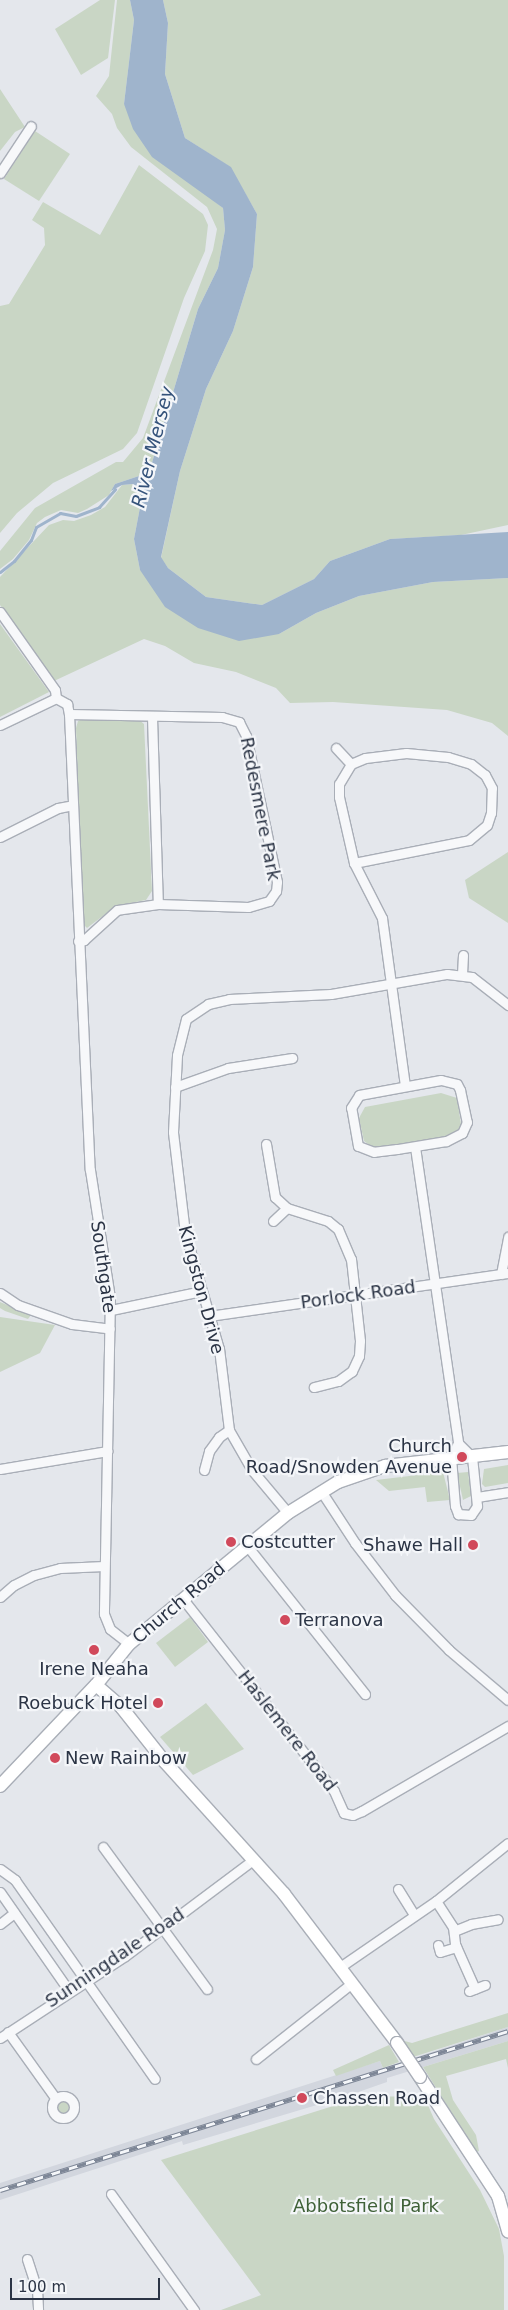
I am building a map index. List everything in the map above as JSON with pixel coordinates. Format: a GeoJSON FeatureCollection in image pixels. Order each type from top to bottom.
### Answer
{"type":"FeatureCollection","features":[{"type":"Feature","properties":{"kind":"street"},"geometry":{"type":"LineString","coordinates":[[0,173],[31,126]]}},
{"type":"Feature","properties":{"kind":"street"},"geometry":{"type":"LineString","coordinates":[[0,612],[55,690],[56,698]]}},
{"type":"Feature","properties":{"kind":"street"},"geometry":{"type":"LineString","coordinates":[[56,698],[67,704],[69,714],[78,941]]}},
{"type":"Feature","properties":{"kind":"street"},"geometry":{"type":"LineString","coordinates":[[0,725],[56,698]]}},
{"type":"Feature","properties":{"kind":"street","name":"Redesmere Park"},"geometry":{"type":"LineString","coordinates":[[69,714],[152,717],[222,716],[239,722],[246,736],[277,882],[274,897],[260,905],[158,904],[117,910],[84,940],[78,941]]}},
{"type":"Feature","properties":{"kind":"street"},"geometry":{"type":"LineString","coordinates":[[152,717],[158,904]]}},
{"type":"Feature","properties":{"kind":"street"},"geometry":{"type":"LineString","coordinates":[[336,748],[351,764]]}},
{"type":"Feature","properties":{"kind":"street"},"geometry":{"type":"LineString","coordinates":[[354,863],[470,840],[487,825],[493,800],[492,788],[485,775],[471,764],[448,757],[406,753],[383,755],[351,764],[339,784],[339,797],[354,863],[382,918],[405,1085]]}},
{"type":"Feature","properties":{"kind":"street"},"geometry":{"type":"LineString","coordinates":[[0,837],[58,808],[73,806]]}},
{"type":"Feature","properties":{"kind":"street","name":"Southgate"},"geometry":{"type":"LineString","coordinates":[[78,941],[90,1170],[110,1310],[104,1566],[105,1621],[110,1629],[129,1644]]}},
{"type":"Feature","properties":{"kind":"street"},"geometry":{"type":"LineString","coordinates":[[463,955],[462,974],[485,985],[508,1005]]}},
{"type":"Feature","properties":{"kind":"street","name":"Kingston Drive"},"geometry":{"type":"LineString","coordinates":[[288,1513],[252,1470],[229,1430],[218,1349],[200,1292],[180,1208],[173,1132],[180,1032],[193,1011],[228,999],[331,994],[390,983],[462,974]]}},
{"type":"Feature","properties":{"kind":"street"},"geometry":{"type":"LineString","coordinates":[[175,1087],[228,1068],[292,1058]]}},
{"type":"Feature","properties":{"kind":"street"},"geometry":{"type":"LineString","coordinates":[[441,1080],[457,1084],[467,1122],[462,1133],[446,1141],[414,1147],[366,1150],[358,1146],[351,1108],[359,1095],[405,1085],[441,1080]]}},
{"type":"Feature","properties":{"kind":"street"},"geometry":{"type":"LineString","coordinates":[[266,1144],[275,1197],[287,1208],[328,1221],[338,1229],[348,1246],[355,1295],[359,1356],[352,1371],[338,1381],[314,1387]]}},
{"type":"Feature","properties":{"kind":"street"},"geometry":{"type":"LineString","coordinates":[[414,1147],[458,1443],[451,1458],[458,1514],[475,1512],[477,1497],[472,1457],[458,1443]]}},
{"type":"Feature","properties":{"kind":"street"},"geometry":{"type":"LineString","coordinates":[[273,1221],[287,1208]]}},
{"type":"Feature","properties":{"kind":"street"},"geometry":{"type":"LineString","coordinates":[[504,1273],[508,1237]]}},
{"type":"Feature","properties":{"kind":"street","name":"Porlock Road"},"geometry":{"type":"LineString","coordinates":[[209,1316],[434,1285],[504,1273]]}},
{"type":"Feature","properties":{"kind":"street"},"geometry":{"type":"LineString","coordinates":[[110,1310],[200,1292]]}},
{"type":"Feature","properties":{"kind":"street"},"geometry":{"type":"LineString","coordinates":[[0,1293],[18,1305],[54,1318],[94,1328],[110,1329]]}},
{"type":"Feature","properties":{"kind":"street"},"geometry":{"type":"LineString","coordinates":[[204,1470],[210,1451],[219,1437],[229,1430]]}},
{"type":"Feature","properties":{"kind":"street"},"geometry":{"type":"LineString","coordinates":[[0,1469],[108,1451]]}},
{"type":"Feature","properties":{"kind":"street","name":"Church Road"},"geometry":{"type":"LineString","coordinates":[[0,1786],[96,1685],[129,1644],[288,1513],[321,1491],[354,1475],[385,1466],[508,1452]]}},
{"type":"Feature","properties":{"kind":"street"},"geometry":{"type":"LineString","coordinates":[[321,1491],[395,1595],[449,1650],[508,1700]]}},
{"type":"Feature","properties":{"kind":"street"},"geometry":{"type":"LineString","coordinates":[[477,1497],[508,1492]]}},
{"type":"Feature","properties":{"kind":"street"},"geometry":{"type":"LineString","coordinates":[[248,1547],[365,1694]]}},
{"type":"Feature","properties":{"kind":"street"},"geometry":{"type":"LineString","coordinates":[[0,1597],[14,1585],[34,1575],[60,1568],[104,1566]]}},
{"type":"Feature","properties":{"kind":"street","name":"Haslemere Road"},"geometry":{"type":"LineString","coordinates":[[183,1599],[334,1791],[344,1813],[353,1815],[362,1811],[508,1726]]}},
{"type":"Feature","properties":{"kind":"street"},"geometry":{"type":"LineString","coordinates":[[96,1685],[122,1708],[164,1761],[289,1900],[340,1967],[420,2077],[493,2186],[507,2217],[508,2232]]}},
{"type":"Feature","properties":{"kind":"street"},"geometry":{"type":"LineString","coordinates":[[340,1967],[436,1901],[508,1844]]}},
{"type":"Feature","properties":{"kind":"street"},"geometry":{"type":"LineString","coordinates":[[103,1847],[207,1989]]}},
{"type":"Feature","properties":{"kind":"street","name":"Sunningdale Road"},"geometry":{"type":"LineString","coordinates":[[0,2038],[85,1982],[253,1860]]}},
{"type":"Feature","properties":{"kind":"street"},"geometry":{"type":"LineString","coordinates":[[0,1869],[14,1880],[155,2079]]}},
{"type":"Feature","properties":{"kind":"street"},"geometry":{"type":"LineString","coordinates":[[398,1889],[414,1915]]}},
{"type":"Feature","properties":{"kind":"street"},"geometry":{"type":"LineString","coordinates":[[0,1892],[69,1991]]}},
{"type":"Feature","properties":{"kind":"street"},"geometry":{"type":"LineString","coordinates":[[436,1901],[454,1931],[456,1947],[472,1990],[485,1985]]}},
{"type":"Feature","properties":{"kind":"street"},"geometry":{"type":"LineString","coordinates":[[0,1924],[14,1913]]}},
{"type":"Feature","properties":{"kind":"street"},"geometry":{"type":"LineString","coordinates":[[454,1931],[471,1924],[498,1919]]}},
{"type":"Feature","properties":{"kind":"street"},"geometry":{"type":"LineString","coordinates":[[438,1945],[440,1952],[456,1947]]}},
{"type":"Feature","properties":{"kind":"street"},"geometry":{"type":"LineString","coordinates":[[256,2059],[352,1983]]}},
{"type":"Feature","properties":{"kind":"street"},"geometry":{"type":"LineString","coordinates":[[8,2032],[56,2098]]}},
{"type":"Feature","properties":{"kind":"street"},"geometry":{"type":"LineString","coordinates":[[111,2194],[194,2310]]}},
{"type":"Feature","properties":{"kind":"street"},"geometry":{"type":"LineString","coordinates":[[27,2259],[37,2289],[38,2310]]}},
{"type":"Feature","properties":{"kind":"shaded area"},"geometry":{"type":"Polygon","coordinates":[[[508,2027],[508,2041],[387,2078],[387,2082],[347,2096],[183,2145],[182,2141],[0,2200],[0,2183],[380,2061],[383,2068],[508,2027]]]}},
{"type":"Feature","properties":{"kind":"green space"},"geometry":{"type":"Polygon","coordinates":[[[100,0],[115,0],[108,58],[81,75],[55,29],[100,0]]]}},
{"type":"Feature","properties":{"kind":"green space"},"geometry":{"type":"Polygon","coordinates":[[[117,0],[130,0],[134,20],[124,104],[198,188],[223,208],[225,230],[218,268],[198,309],[151,466],[139,476],[115,484],[109,495],[87,509],[78,513],[61,510],[45,517],[37,523],[29,540],[13,559],[0,569],[0,551],[35,508],[116,462],[123,462],[143,438],[213,250],[217,229],[207,207],[131,147],[117,128],[112,114],[96,96],[109,76],[117,0]]]}},
{"type":"Feature","properties":{"kind":"green space"},"geometry":{"type":"Polygon","coordinates":[[[163,0],[508,0],[508,525],[461,535],[390,539],[330,561],[314,579],[262,605],[206,597],[168,568],[161,558],[180,471],[206,389],[233,331],[253,267],[257,214],[230,167],[185,138],[165,74],[168,23],[163,0]]]}},
{"type":"Feature","properties":{"kind":"green space"},"geometry":{"type":"Polygon","coordinates":[[[0,89],[25,127],[15,132],[0,151],[0,89]]]}},
{"type":"Feature","properties":{"kind":"green space"},"geometry":{"type":"Polygon","coordinates":[[[35,131],[70,154],[39,201],[4,179],[35,131]]]}},
{"type":"Feature","properties":{"kind":"green space"},"geometry":{"type":"Polygon","coordinates":[[[139,165],[203,214],[208,225],[205,251],[184,298],[137,433],[123,449],[53,483],[17,513],[0,533],[0,306],[9,304],[45,245],[44,228],[32,220],[43,202],[100,235],[139,165]]]}},
{"type":"Feature","properties":{"kind":"green space"},"geometry":{"type":"Polygon","coordinates":[[[133,484],[142,497],[134,539],[140,570],[279,634],[316,613],[359,596],[433,582],[508,578],[508,736],[492,723],[447,710],[333,702],[290,703],[276,688],[236,672],[194,663],[165,646],[144,639],[54,681],[0,605],[0,577],[49,525],[63,520],[74,521],[91,515],[105,507],[122,485],[133,484]]]}},
{"type":"Feature","properties":{"kind":"green space"},"geometry":{"type":"Polygon","coordinates":[[[0,624],[49,692],[0,717],[0,624]]]}},
{"type":"Feature","properties":{"kind":"green space"},"geometry":{"type":"Polygon","coordinates":[[[85,718],[138,719],[144,724],[152,891],[146,900],[116,906],[87,928],[83,924],[76,728],[78,721],[85,718]]]}},
{"type":"Feature","properties":{"kind":"green space"},"geometry":{"type":"Polygon","coordinates":[[[508,852],[508,923],[469,898],[465,880],[508,852]]]}},
{"type":"Feature","properties":{"kind":"green space"},"geometry":{"type":"Polygon","coordinates":[[[441,1093],[457,1098],[462,1131],[459,1134],[375,1149],[364,1141],[359,1118],[365,1107],[441,1093]]]}},
{"type":"Feature","properties":{"kind":"green space"},"geometry":{"type":"Polygon","coordinates":[[[0,1302],[31,1315],[28,1319],[5,1311],[0,1308],[0,1302]]]}},
{"type":"Feature","properties":{"kind":"green space"},"geometry":{"type":"Polygon","coordinates":[[[0,1317],[55,1325],[40,1353],[0,1372],[0,1317]]]}},
{"type":"Feature","properties":{"kind":"green space"},"geometry":{"type":"Polygon","coordinates":[[[508,1465],[508,1483],[485,1487],[482,1484],[484,1469],[508,1465]]]}},
{"type":"Feature","properties":{"kind":"green space"},"geometry":{"type":"Polygon","coordinates":[[[443,1472],[450,1500],[427,1502],[425,1487],[389,1491],[376,1480],[443,1472]]]}},
{"type":"Feature","properties":{"kind":"green space"},"geometry":{"type":"Polygon","coordinates":[[[468,1472],[471,1496],[463,1500],[457,1473],[468,1472]]]}},
{"type":"Feature","properties":{"kind":"green space"},"geometry":{"type":"Polygon","coordinates":[[[190,1617],[208,1642],[175,1667],[156,1643],[190,1617]]]}},
{"type":"Feature","properties":{"kind":"green space"},"geometry":{"type":"Polygon","coordinates":[[[206,1703],[244,1749],[193,1775],[160,1737],[206,1703]]]}},
{"type":"Feature","properties":{"kind":"green space"},"geometry":{"type":"Polygon","coordinates":[[[508,2013],[508,2027],[413,2057],[401,2040],[412,2043],[508,2013]]]}},
{"type":"Feature","properties":{"kind":"green space"},"geometry":{"type":"Polygon","coordinates":[[[508,2041],[508,2068],[506,2059],[446,2076],[453,2100],[476,2135],[479,2151],[476,2152],[423,2067],[508,2041]]]}},
{"type":"Feature","properties":{"kind":"green space"},"geometry":{"type":"Polygon","coordinates":[[[389,2045],[399,2062],[383,2068],[380,2061],[336,2076],[333,2070],[389,2045]]]}},
{"type":"Feature","properties":{"kind":"green space","name":"Abbotsfield Park"},"geometry":{"type":"Polygon","coordinates":[[[424,2096],[434,2119],[480,2190],[499,2229],[504,2256],[504,2310],[221,2310],[261,2295],[161,2160],[362,2097],[424,2096]]]}},
{"type":"Feature","properties":{"kind":"green space"},"geometry":{"type":"Polygon","coordinates":[[[62,2100],[67,2102],[69,2107],[67,2112],[62,2114],[57,2112],[55,2107],[57,2102],[62,2100]]]}},
{"type":"Feature","properties":{"kind":"water"},"geometry":{"type":"Polygon","coordinates":[[[130,0],[163,0],[168,23],[165,74],[185,138],[231,167],[257,214],[253,267],[233,331],[206,389],[180,471],[161,557],[168,568],[206,597],[262,605],[314,579],[330,561],[390,539],[508,532],[508,578],[433,582],[359,596],[316,613],[279,634],[239,641],[198,628],[165,607],[140,570],[134,539],[142,497],[133,484],[122,485],[111,491],[115,484],[139,476],[151,466],[198,309],[218,268],[225,230],[223,208],[152,157],[133,129],[124,104],[134,20],[130,0]]]}},
{"type":"Feature","properties":{"kind":"waterway"},"geometry":{"type":"LineString","coordinates":[[0,572],[14,561],[31,540],[36,527],[60,513],[76,516],[99,507],[115,489]]}},
{"type":"Feature","properties":{"kind":"railway"},"geometry":{"type":"LineString","coordinates":[[0,2190],[508,2031]]}},
{"type":"Feature","properties":{"kind":"place","name":"Church Road/Snowden Avenue"},"geometry":{"type":"Point","coordinates":[462,1457]}},
{"type":"Feature","properties":{"kind":"place","name":"Costcutter"},"geometry":{"type":"Point","coordinates":[231,1542]}},
{"type":"Feature","properties":{"kind":"place","name":"Shawe Hall"},"geometry":{"type":"Point","coordinates":[473,1545]}},
{"type":"Feature","properties":{"kind":"place","name":"Terranova"},"geometry":{"type":"Point","coordinates":[285,1620]}},
{"type":"Feature","properties":{"kind":"place","name":"Irene Neaha"},"geometry":{"type":"Point","coordinates":[94,1650]}},
{"type":"Feature","properties":{"kind":"place","name":"Roebuck Hotel"},"geometry":{"type":"Point","coordinates":[158,1703]}},
{"type":"Feature","properties":{"kind":"place","name":"New Rainbow"},"geometry":{"type":"Point","coordinates":[55,1758]}},
{"type":"Feature","properties":{"kind":"place","name":"Chassen Road"},"geometry":{"type":"Point","coordinates":[302,2098]}},
{"type":"Feature","properties":{"kind":"water label","name":"River Mersey"},"geometry":{"type":"Point","coordinates":[153,447]}}]}
